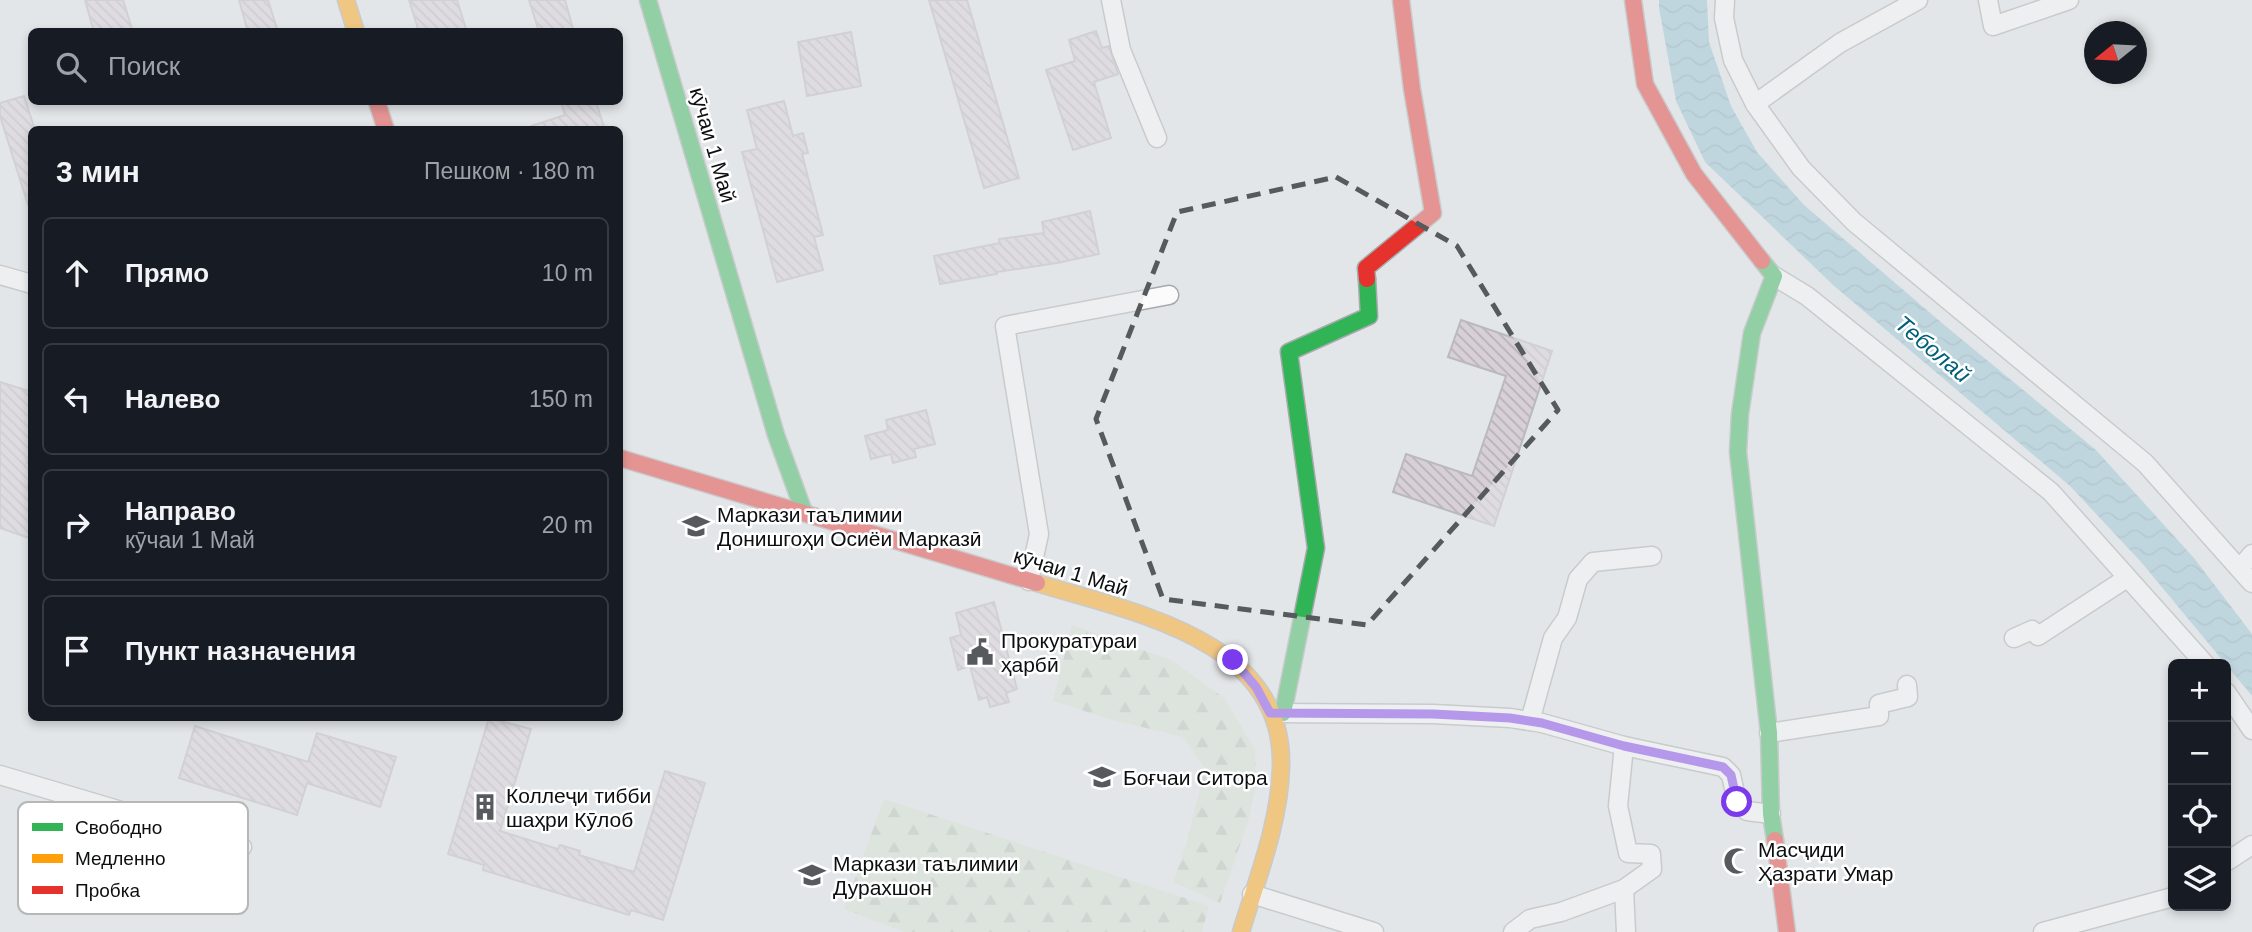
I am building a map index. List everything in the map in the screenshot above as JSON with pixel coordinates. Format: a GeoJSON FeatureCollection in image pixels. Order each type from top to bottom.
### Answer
{"type":"FeatureCollection","features":[{"type":"Feature","properties":{"kind":"street"},"geometry":{"type":"LineString","coordinates":[[346,0],[355,28]]}},
{"type":"Feature","properties":{"kind":"street","name":"кӯчаи 1 Май"},"geometry":{"type":"LineString","coordinates":[[648,0],[776,435],[804,512],[1161,621],[1204,641],[1233,660],[1276,713],[1280,746],[1279,785],[1272,822],[1241,932]]}},
{"type":"Feature","properties":{"kind":"street"},"geometry":{"type":"LineString","coordinates":[[1111,0],[1121,50],[1157,138]]}},
{"type":"Feature","properties":{"kind":"street"},"geometry":{"type":"LineString","coordinates":[[1401,0],[1412,89],[1433,212],[1366,268],[1369,316],[1289,352],[1316,548],[1276,713],[1433,714],[1530,721],[1624,746],[1723,767],[1731,775],[1737,802],[1747,811],[1772,814]]}},
{"type":"Feature","properties":{"kind":"street"},"geometry":{"type":"LineString","coordinates":[[1633,0],[1645,84],[1694,174],[1774,276],[1807,296],[2051,492],[2200,659]]}},
{"type":"Feature","properties":{"kind":"street"},"geometry":{"type":"LineString","coordinates":[[1725,0],[1724,18],[1733,60],[1755,104],[1801,168],[1853,222],[2145,463],[2246,561],[2252,583]]}},
{"type":"Feature","properties":{"kind":"street"},"geometry":{"type":"LineString","coordinates":[[1755,104],[1840,43],[1918,0]]}},
{"type":"Feature","properties":{"kind":"street"},"geometry":{"type":"LineString","coordinates":[[1988,0],[1993,26],[2069,0]]}},
{"type":"Feature","properties":{"kind":"street"},"geometry":{"type":"LineString","coordinates":[[378,105],[385,126]]}},
{"type":"Feature","properties":{"kind":"street"},"geometry":{"type":"LineString","coordinates":[[0,275],[28,283]]}},
{"type":"Feature","properties":{"kind":"street"},"geometry":{"type":"LineString","coordinates":[[1774,276],[1752,333],[1740,414],[1738,452],[1769,733],[1772,814],[1787,932]]}},
{"type":"Feature","properties":{"kind":"street"},"geometry":{"type":"LineString","coordinates":[[1029,581],[1039,534],[1005,326],[1169,295]]}},
{"type":"Feature","properties":{"kind":"street"},"geometry":{"type":"LineString","coordinates":[[623,459],[804,512]]}},
{"type":"Feature","properties":{"kind":"street"},"geometry":{"type":"LineString","coordinates":[[1530,721],[1553,638],[1567,618],[1578,579],[1593,562],[1652,556]]}},
{"type":"Feature","properties":{"kind":"street"},"geometry":{"type":"LineString","coordinates":[[2014,638],[2032,630],[2038,636],[2127,578]]}},
{"type":"Feature","properties":{"kind":"street"},"geometry":{"type":"LineString","coordinates":[[1769,733],[1879,716],[1879,704],[1908,697],[1907,685]]}},
{"type":"Feature","properties":{"kind":"street"},"geometry":{"type":"LineString","coordinates":[[2231,699],[2252,730]]}},
{"type":"Feature","properties":{"kind":"street"},"geometry":{"type":"LineString","coordinates":[[1513,932],[1530,919],[1561,912],[1624,889],[1652,869],[1651,854],[1628,852],[1618,806],[1624,746]]}},
{"type":"Feature","properties":{"kind":"street"},"geometry":{"type":"LineString","coordinates":[[0,775],[91,802]]}},
{"type":"Feature","properties":{"kind":"street"},"geometry":{"type":"LineString","coordinates":[[2231,859],[2252,845]]}},
{"type":"Feature","properties":{"kind":"street"},"geometry":{"type":"LineString","coordinates":[[1624,889],[1626,932]]}},
{"type":"Feature","properties":{"kind":"street"},"geometry":{"type":"LineString","coordinates":[[1252,894],[1374,932]]}},
{"type":"Feature","properties":{"kind":"street"},"geometry":{"type":"LineString","coordinates":[[2043,932],[2168,898]]}},
{"type":"Feature","properties":{"kind":"highlighted area"},"geometry":{"type":"Polygon","coordinates":[[[1336,177],[1457,246],[1558,410],[1367,625],[1163,599],[1096,419],[1177,212],[1336,177]]]}},
{"type":"Feature","properties":{"kind":"green space"},"geometry":{"type":"Polygon","coordinates":[[[1072,625],[1171,660],[1224,698],[1255,749],[1256,787],[1248,822],[1220,903],[1173,882],[1185,849],[1205,768],[1183,737],[1109,719],[1053,701],[1072,625]]]}},
{"type":"Feature","properties":{"kind":"green space"},"geometry":{"type":"Polygon","coordinates":[[[884,799],[1209,906],[1202,932],[904,932],[844,909],[884,799]]]}},
{"type":"Feature","properties":{"kind":"water","name":"Теболай"},"geometry":{"type":"Polygon","coordinates":[[[1659,0],[1707,0],[1709,42],[1731,106],[1757,152],[1804,205],[2096,450],[2194,558],[2252,634],[2252,696],[2231,671],[2231,659],[2221,659],[2141,562],[2070,486],[1833,285],[1705,162],[1676,101],[1659,0]]]}},
{"type":"Feature","properties":{"kind":"building"},"geometry":{"type":"Polygon","coordinates":[[[85,0],[123,0],[132,28],[93,28],[85,0]]]}},
{"type":"Feature","properties":{"kind":"building"},"geometry":{"type":"Polygon","coordinates":[[[239,0],[268,0],[277,28],[247,28],[239,0]]]}},
{"type":"Feature","properties":{"kind":"building"},"geometry":{"type":"Polygon","coordinates":[[[409,0],[457,0],[466,28],[418,28],[409,0]]]}},
{"type":"Feature","properties":{"kind":"building"},"geometry":{"type":"Polygon","coordinates":[[[529,0],[565,0],[573,28],[538,28],[529,0]]]}},
{"type":"Feature","properties":{"kind":"building"},"geometry":{"type":"Polygon","coordinates":[[[929,0],[967,0],[1019,178],[984,188],[929,0]]]}},
{"type":"Feature","properties":{"kind":"building"},"geometry":{"type":"Polygon","coordinates":[[[1096,31],[1102,48],[1109,46],[1118,74],[1094,82],[1111,138],[1073,150],[1046,70],[1075,61],[1069,40],[1096,31]]]}},
{"type":"Feature","properties":{"kind":"building"},"geometry":{"type":"Polygon","coordinates":[[[851,32],[861,86],[807,96],[798,42],[851,32]]]}},
{"type":"Feature","properties":{"kind":"building"},"geometry":{"type":"Polygon","coordinates":[[[24,96],[34,126],[28,126],[28,205],[0,116],[0,103],[24,96]]]}},
{"type":"Feature","properties":{"kind":"building"},"geometry":{"type":"Polygon","coordinates":[[[784,101],[793,136],[803,133],[808,153],[802,154],[823,235],[814,237],[823,270],[777,282],[742,152],[757,149],[747,110],[784,101]]]}},
{"type":"Feature","properties":{"kind":"building"},"geometry":{"type":"Polygon","coordinates":[[[562,105],[597,105],[604,126],[531,126],[565,115],[562,105]]]}},
{"type":"Feature","properties":{"kind":"building"},"geometry":{"type":"Polygon","coordinates":[[[1090,211],[1099,254],[940,284],[934,256],[1000,243],[999,239],[1044,233],[1042,222],[1090,211]]]}},
{"type":"Feature","properties":{"kind":"building"},"geometry":{"type":"Polygon","coordinates":[[[1461,320],[1552,351],[1494,526],[1393,492],[1406,454],[1472,476],[1506,376],[1448,357],[1461,320]]]}},
{"type":"Feature","properties":{"kind":"building"},"geometry":{"type":"Polygon","coordinates":[[[0,382],[28,391],[28,538],[0,528],[0,382]]]}},
{"type":"Feature","properties":{"kind":"building"},"geometry":{"type":"Polygon","coordinates":[[[926,410],[935,444],[914,449],[916,457],[893,463],[891,454],[871,459],[865,436],[888,430],[886,420],[926,410]]]}},
{"type":"Feature","properties":{"kind":"building","name":"Прокуратураи ҳарбӣ"},"geometry":{"type":"Polygon","coordinates":[[[994,602],[1017,689],[1006,693],[1009,702],[990,707],[987,697],[979,700],[970,666],[958,670],[950,638],[961,635],[956,613],[994,602]]]}},
{"type":"Feature","properties":{"kind":"building","name":"Коллеҷи тибби шаҳри Кӯлоб"},"geometry":{"type":"Polygon","coordinates":[[[488,721],[500,721],[531,729],[500,831],[558,849],[560,845],[580,851],[579,855],[634,872],[665,771],[705,783],[663,920],[631,910],[629,915],[483,870],[484,865],[448,854],[488,721]]]}},
{"type":"Feature","properties":{"kind":"building"},"geometry":{"type":"Polygon","coordinates":[[[195,726],[308,762],[317,733],[396,757],[380,807],[307,783],[297,815],[179,778],[195,726]]]}},
{"type":"Feature","properties":{"kind":"traffic: fast"},"geometry":{"type":"LineString","coordinates":[[648,0],[776,435],[804,512]]}},
{"type":"Feature","properties":{"kind":"traffic: fast"},"geometry":{"type":"LineString","coordinates":[[1762,261],[1774,276],[1752,333],[1740,414],[1738,452],[1769,733],[1771,814],[1775,840]]}},
{"type":"Feature","properties":{"kind":"traffic: fast"},"geometry":{"type":"LineString","coordinates":[[1283,713],[1316,548],[1289,352],[1369,316],[1367,279]]}},
{"type":"Feature","properties":{"kind":"traffic: slow"},"geometry":{"type":"LineString","coordinates":[[346,0],[355,28]]}},
{"type":"Feature","properties":{"kind":"traffic: slow"},"geometry":{"type":"LineString","coordinates":[[1037,583],[1156,620],[1195,637],[1230,659],[1257,687],[1275,723],[1281,766],[1280,787],[1267,850],[1241,932]]}},
{"type":"Feature","properties":{"kind":"traffic: jam"},"geometry":{"type":"LineString","coordinates":[[1367,279],[1366,268],[1433,213],[1412,89],[1401,0]]}},
{"type":"Feature","properties":{"kind":"traffic: jam"},"geometry":{"type":"LineString","coordinates":[[1633,0],[1645,84],[1694,174],[1762,261]]}},
{"type":"Feature","properties":{"kind":"traffic: jam"},"geometry":{"type":"LineString","coordinates":[[378,105],[385,126]]}},
{"type":"Feature","properties":{"kind":"traffic: jam"},"geometry":{"type":"LineString","coordinates":[[623,459],[1037,583]]}},
{"type":"Feature","properties":{"kind":"traffic: jam"},"geometry":{"type":"LineString","coordinates":[[1775,840],[1787,932]]}},
{"type":"Feature","properties":{"kind":"place","name":"Маркази таълимии Донишгоҳи Осиёи Марказӣ"},"geometry":{"type":"Point","coordinates":[696,526]}},
{"type":"Feature","properties":{"kind":"place","name":"Прокуратураи ҳарбӣ"},"geometry":{"type":"Point","coordinates":[980,652]}},
{"type":"Feature","properties":{"kind":"place","name":"Боғчаи Ситора"},"geometry":{"type":"Point","coordinates":[1102,777]}},
{"type":"Feature","properties":{"kind":"place","name":"Коллеҷи тибби шаҳри Кӯлоб"},"geometry":{"type":"Point","coordinates":[485,807]}},
{"type":"Feature","properties":{"kind":"place","name":"Масҷиди Ҳазрати Умар"},"geometry":{"type":"Point","coordinates":[1737,861]}},
{"type":"Feature","properties":{"kind":"place","name":"Маркази таълимии Дурахшон"},"geometry":{"type":"Point","coordinates":[812,875]}},
{"type":"Feature","properties":{"kind":"route"},"geometry":{"type":"LineString","coordinates":[[1233,660],[1256,687],[1270,713],[1433,714],[1510,718],[1542,723],[1624,746],[1723,767],[1731,775],[1737,802]]}}]}
